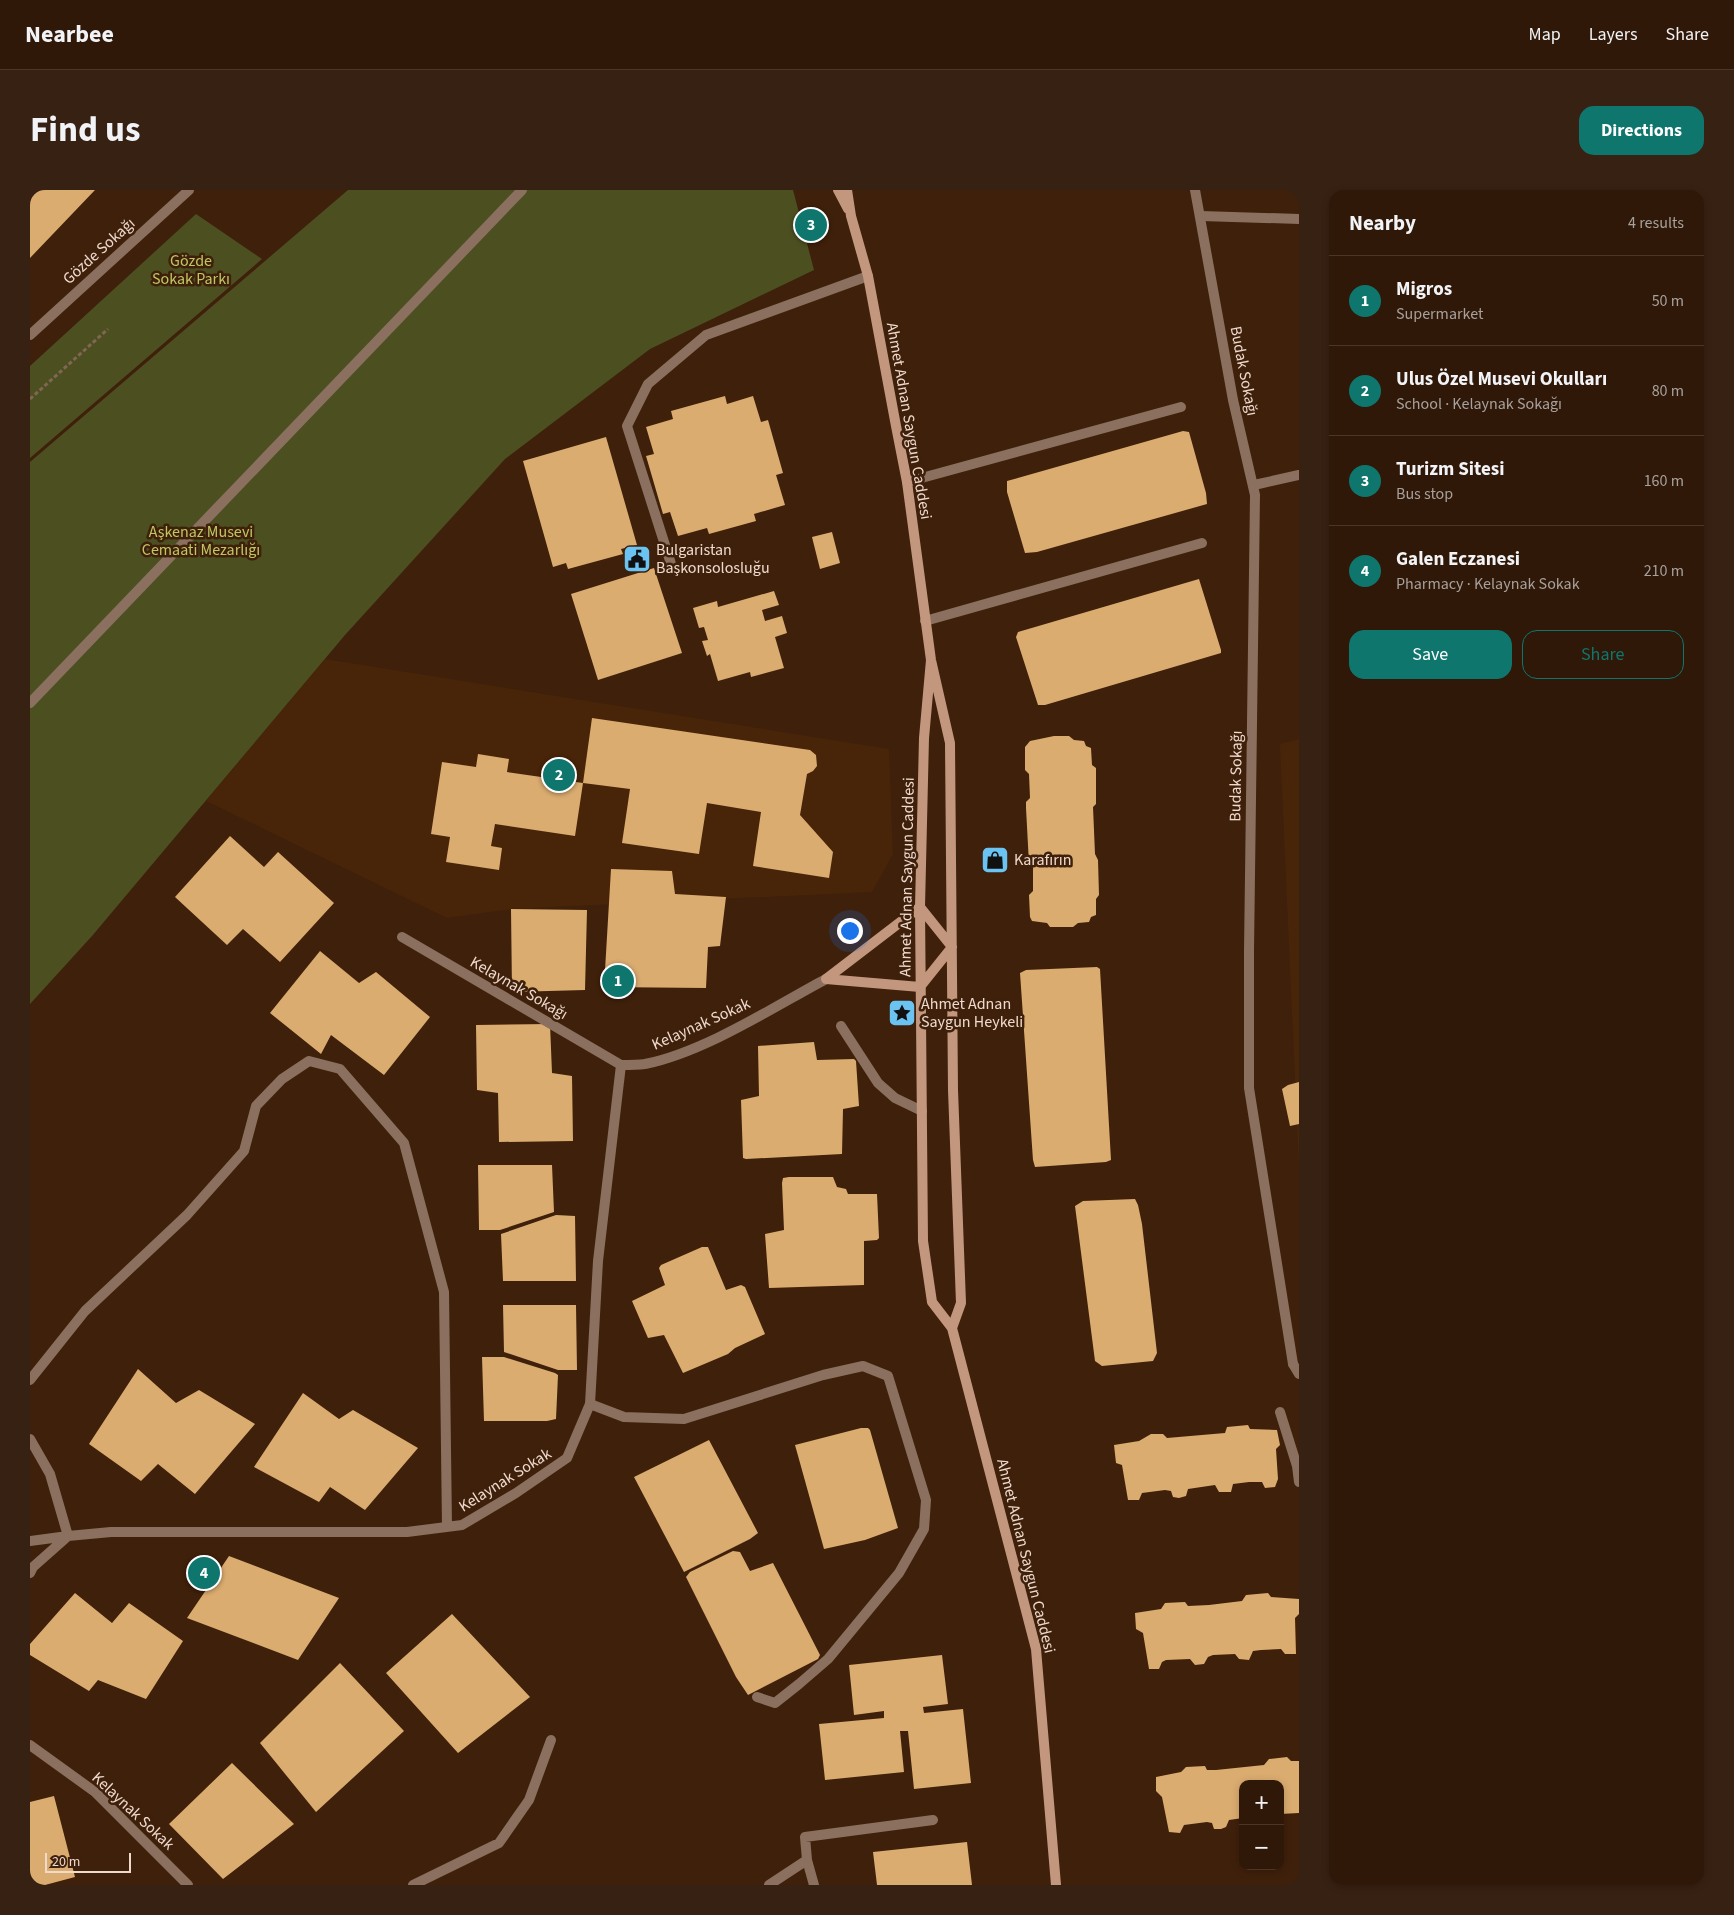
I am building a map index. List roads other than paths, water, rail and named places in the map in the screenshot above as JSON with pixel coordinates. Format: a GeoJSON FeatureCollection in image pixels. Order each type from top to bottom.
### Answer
{"type":"FeatureCollection","features":[{"type":"Feature","properties":{"kind":"main road"},"geometry":{"type":"LineString","coordinates":[[838,190],[851,216]]}},
{"type":"Feature","properties":{"kind":"main road","name":"Ahmet Adnan Saygun Caddesi"},"geometry":{"type":"LineString","coordinates":[[847,190],[851,216],[868,276],[906,482],[930,660],[950,743],[953,1090],[961,1303],[952,1328]]}},
{"type":"Feature","properties":{"kind":"main road","name":"Ahmet Adnan Saygun Caddesi"},"geometry":{"type":"LineString","coordinates":[[930,660],[924,738],[920,907],[923,1241],[932,1302],[952,1328],[1036,1649],[1056,1885]]}},
{"type":"Feature","properties":{"kind":"main road"},"geometry":{"type":"LineString","coordinates":[[920,907],[952,947],[920,987],[826,978],[920,907]]}},
{"type":"Feature","properties":{"kind":"street","name":"Gözde Sokağı"},"geometry":{"type":"LineString","coordinates":[[30,334],[189,190]]}},
{"type":"Feature","properties":{"kind":"street"},"geometry":{"type":"LineString","coordinates":[[30,703],[522,190]]}},
{"type":"Feature","properties":{"kind":"street","name":"Budak Sokağı"},"geometry":{"type":"LineString","coordinates":[[1195,190],[1202,216],[1233,400],[1255,495],[1249,1088],[1293,1364],[1299,1374]]}},
{"type":"Feature","properties":{"kind":"street"},"geometry":{"type":"LineString","coordinates":[[1202,216],[1299,219]]}},
{"type":"Feature","properties":{"kind":"street"},"geometry":{"type":"LineString","coordinates":[[672,567],[627,426],[648,384],[706,336],[868,276]]}},
{"type":"Feature","properties":{"kind":"street"},"geometry":{"type":"LineString","coordinates":[[906,482],[1181,406]]}},
{"type":"Feature","properties":{"kind":"street"},"geometry":{"type":"LineString","coordinates":[[1254,485],[1299,475]]}},
{"type":"Feature","properties":{"kind":"street"},"geometry":{"type":"LineString","coordinates":[[925,620],[1202,543]]}},
{"type":"Feature","properties":{"kind":"street","name":"Kelaynak Sokağı"},"geometry":{"type":"LineString","coordinates":[[402,937],[621,1065]]}},
{"type":"Feature","properties":{"kind":"street","name":"Kelaynak Sokak"},"geometry":{"type":"LineString","coordinates":[[30,1541],[111,1532],[407,1532],[462,1525],[516,1494],[567,1458],[590,1404],[598,1261],[621,1065],[642,1064],[668,1058],[724,1034],[826,978]]}},
{"type":"Feature","properties":{"kind":"street"},"geometry":{"type":"LineString","coordinates":[[841,1026],[878,1083],[895,1098],[922,1112]]}},
{"type":"Feature","properties":{"kind":"street"},"geometry":{"type":"LineString","coordinates":[[30,1380],[85,1311],[187,1215],[244,1151],[256,1106],[282,1079],[309,1061],[340,1069],[404,1143],[444,1292],[448,1527]]}},
{"type":"Feature","properties":{"kind":"street"},"geometry":{"type":"LineString","coordinates":[[590,1404],[624,1417],[684,1419],[823,1375],[863,1366],[888,1376],[926,1500],[924,1529],[899,1573],[828,1658],[775,1703],[757,1697]]}},
{"type":"Feature","properties":{"kind":"street"},"geometry":{"type":"LineString","coordinates":[[1280,1412],[1297,1466],[1299,1482]]}},
{"type":"Feature","properties":{"kind":"street"},"geometry":{"type":"LineString","coordinates":[[30,1439],[50,1474],[68,1536],[33,1567],[30,1573]]}},
{"type":"Feature","properties":{"kind":"street"},"geometry":{"type":"LineString","coordinates":[[413,1885],[499,1843],[529,1800],[551,1740]]}},
{"type":"Feature","properties":{"kind":"street","name":"Kelaynak Sokak"},"geometry":{"type":"LineString","coordinates":[[30,1745],[95,1792],[188,1885]]}},
{"type":"Feature","properties":{"kind":"street"},"geometry":{"type":"LineString","coordinates":[[814,1885],[807,1860],[805,1837],[933,1820]]}},
{"type":"Feature","properties":{"kind":"street"},"geometry":{"type":"LineString","coordinates":[[769,1885],[807,1860]]}},
{"type":"Feature","properties":{"kind":"place","name":"Turizm Sitesi"},"geometry":{"type":"Point","coordinates":[811,225]}},
{"type":"Feature","properties":{"kind":"place","name":"Bulgaristan Başkonsolosluğu"},"geometry":{"type":"Point","coordinates":[637,559]}},
{"type":"Feature","properties":{"kind":"place","name":"Ulus Özel Musevi Okulları"},"geometry":{"type":"Point","coordinates":[559,775]}},
{"type":"Feature","properties":{"kind":"place","name":"Karafırın"},"geometry":{"type":"Point","coordinates":[995,860]}},
{"type":"Feature","properties":{"kind":"place","name":"Migros"},"geometry":{"type":"Point","coordinates":[618,981]}},
{"type":"Feature","properties":{"kind":"place","name":"Ahmet Adnan Saygun Heykeli"},"geometry":{"type":"Point","coordinates":[902,1013]}},
{"type":"Feature","properties":{"kind":"place","name":"Galen Eczanesi"},"geometry":{"type":"Point","coordinates":[204,1573]}},
{"type":"Feature","properties":{"kind":"park label","name":"Gözde Sokak Parkı"},"geometry":{"type":"Point","coordinates":[191,270]}},
{"type":"Feature","properties":{"kind":"park label","name":"Aşkenaz Musevi Cemaati Mezarlığı"},"geometry":{"type":"Point","coordinates":[201,541]}}]}
